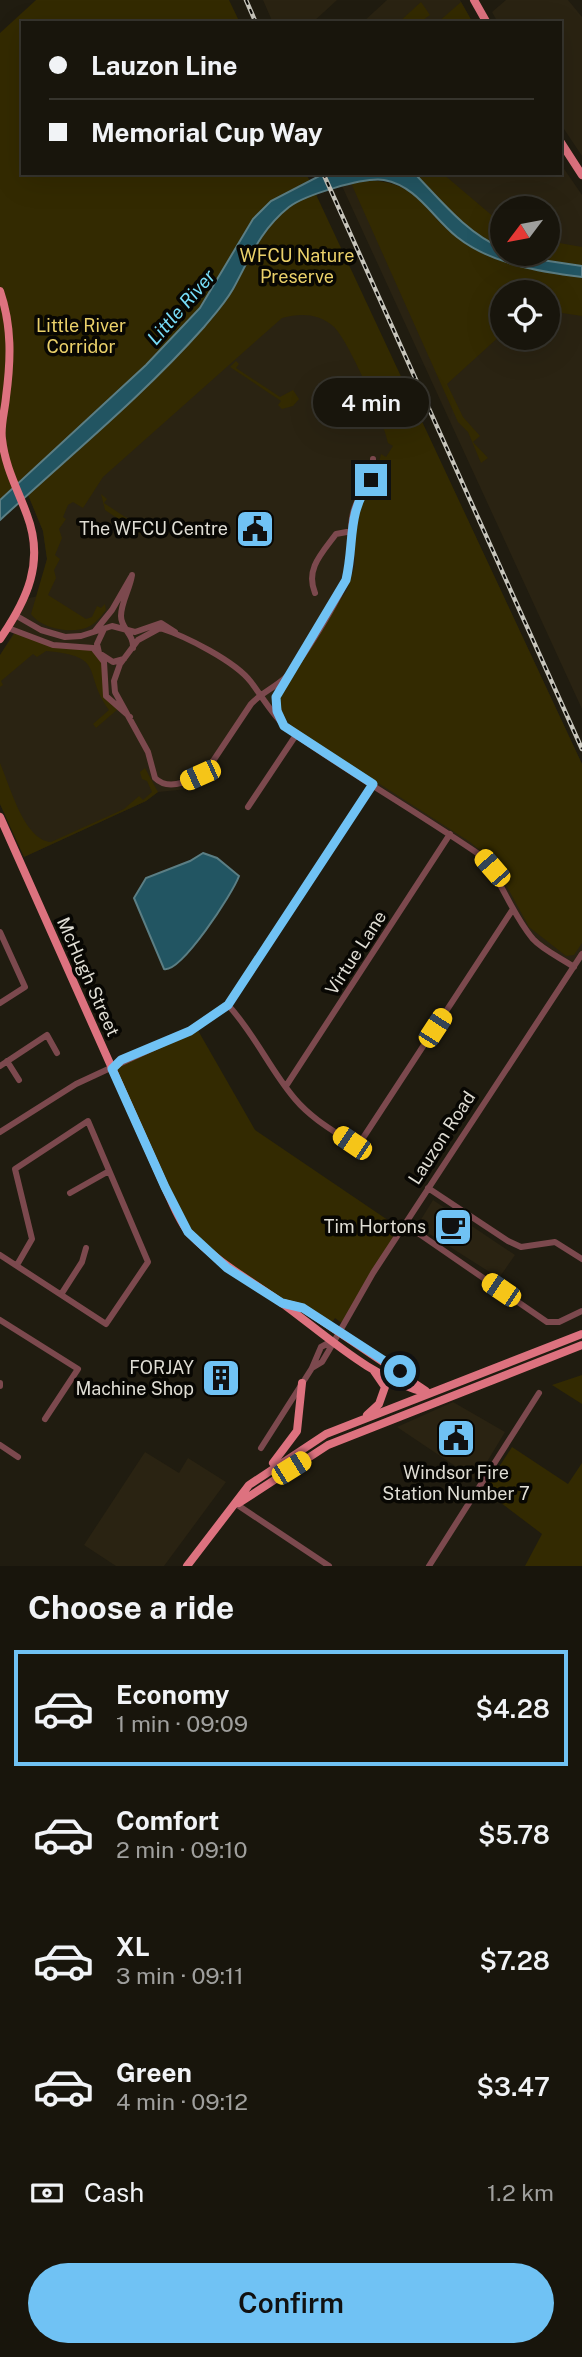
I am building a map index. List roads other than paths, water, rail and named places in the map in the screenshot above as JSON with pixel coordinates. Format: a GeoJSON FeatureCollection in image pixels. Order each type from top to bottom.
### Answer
{"type":"FeatureCollection","features":[{"type":"Feature","properties":{"kind":"main road"},"geometry":{"type":"LineString","coordinates":[[474,0],[486,21]]}},
{"type":"Feature","properties":{"kind":"main road"},"geometry":{"type":"LineString","coordinates":[[562,144],[582,175]]}},
{"type":"Feature","properties":{"kind":"main road"},"geometry":{"type":"LineString","coordinates":[[0,291],[6,309],[12,355],[2,437],[10,475],[28,517],[36,549],[32,584],[0,639]]}},
{"type":"Feature","properties":{"kind":"main road","name":"McHugh Street"},"geometry":{"type":"LineString","coordinates":[[0,817],[165,1187],[188,1232],[227,1268],[282,1303],[332,1341],[406,1388],[428,1393]]}},
{"type":"Feature","properties":{"kind":"main road","name":"McHugh Street"},"geometry":{"type":"LineString","coordinates":[[282,1303],[303,1308],[418,1383],[428,1393]]}},
{"type":"Feature","properties":{"kind":"main road"},"geometry":{"type":"LineString","coordinates":[[187,1566],[210,1532],[236,1504],[249,1485],[326,1434],[582,1334]]}},
{"type":"Feature","properties":{"kind":"main road"},"geometry":{"type":"LineString","coordinates":[[236,1504],[328,1445],[582,1345]]}},
{"type":"Feature","properties":{"kind":"main road"},"geometry":{"type":"LineString","coordinates":[[360,1420],[383,1398],[385,1387],[370,1366]]}},
{"type":"Feature","properties":{"kind":"main road"},"geometry":{"type":"LineString","coordinates":[[265,1472],[296,1431],[302,1383]]}},
{"type":"Feature","properties":{"kind":"main road"},"geometry":{"type":"LineString","coordinates":[[428,1393],[432,1403]]}},
{"type":"Feature","properties":{"kind":"street"},"geometry":{"type":"LineString","coordinates":[[284,726],[277,711],[276,697],[346,580],[352,557],[355,507],[371,480],[373,459]]}},
{"type":"Feature","properties":{"kind":"street"},"geometry":{"type":"LineString","coordinates":[[315,593],[310,581],[312,569],[336,534],[352,531]]}},
{"type":"Feature","properties":{"kind":"street"},"geometry":{"type":"LineString","coordinates":[[95,631],[112,610],[132,575],[121,615],[131,635],[132,650]]}},
{"type":"Feature","properties":{"kind":"street"},"geometry":{"type":"LineString","coordinates":[[15,615],[41,630],[65,637],[120,626],[135,632],[161,623],[240,672],[284,726],[480,855],[492,868],[513,909],[535,942],[574,967]]}},
{"type":"Feature","properties":{"kind":"street"},"geometry":{"type":"LineString","coordinates":[[8,628],[53,645],[88,647],[113,662],[127,657]]}},
{"type":"Feature","properties":{"kind":"street"},"geometry":{"type":"LineString","coordinates":[[177,633],[160,628],[138,640],[120,664],[114,681],[115,692],[148,752],[155,778],[168,785],[192,778],[209,766],[259,695],[287,676]]}},
{"type":"Feature","properties":{"kind":"street"},"geometry":{"type":"LineString","coordinates":[[104,629],[97,645],[104,662],[106,696],[131,718]]}},
{"type":"Feature","properties":{"kind":"street"},"geometry":{"type":"LineString","coordinates":[[248,807],[296,735]]}},
{"type":"Feature","properties":{"kind":"street"},"geometry":{"type":"LineString","coordinates":[[0,1132],[76,1084],[112,1069],[121,1060],[190,1031],[228,1005],[373,784]]}},
{"type":"Feature","properties":{"kind":"street","name":"Virtue Lane"},"geometry":{"type":"LineString","coordinates":[[286,1086],[450,834]]}},
{"type":"Feature","properties":{"kind":"street"},"geometry":{"type":"LineString","coordinates":[[228,1005],[246,1024],[286,1086],[315,1118],[352,1143],[363,1138],[513,909]]}},
{"type":"Feature","properties":{"kind":"street"},"geometry":{"type":"LineString","coordinates":[[0,932],[25,987],[0,1003]]}},
{"type":"Feature","properties":{"kind":"street","name":"Lauzon Road"},"geometry":{"type":"LineString","coordinates":[[261,1448],[312,1368],[321,1347],[332,1341],[428,1188],[582,954]]}},
{"type":"Feature","properties":{"kind":"street"},"geometry":{"type":"LineString","coordinates":[[0,1066],[47,1035],[57,1053]]}},
{"type":"Feature","properties":{"kind":"street"},"geometry":{"type":"LineString","coordinates":[[7,1061],[19,1080]]}},
{"type":"Feature","properties":{"kind":"street"},"geometry":{"type":"LineString","coordinates":[[0,1255],[106,1324],[148,1262],[88,1121],[15,1170],[32,1239],[17,1265]]}},
{"type":"Feature","properties":{"kind":"street"},"geometry":{"type":"LineString","coordinates":[[70,1194],[109,1171]]}},
{"type":"Feature","properties":{"kind":"street"},"geometry":{"type":"LineString","coordinates":[[428,1188],[521,1247],[555,1242],[582,1259]]}},
{"type":"Feature","properties":{"kind":"street"},"geometry":{"type":"LineString","coordinates":[[405,1224],[547,1322],[559,1322],[582,1311]]}},
{"type":"Feature","properties":{"kind":"street"},"geometry":{"type":"LineString","coordinates":[[62,1293],[82,1262],[86,1248]]}},
{"type":"Feature","properties":{"kind":"street"},"geometry":{"type":"LineString","coordinates":[[0,1320],[78,1369],[45,1419]]}},
{"type":"Feature","properties":{"kind":"street"},"geometry":{"type":"LineString","coordinates":[[429,1566],[539,1392]]}},
{"type":"Feature","properties":{"kind":"street"},"geometry":{"type":"LineString","coordinates":[[0,1446],[18,1457]]}},
{"type":"Feature","properties":{"kind":"street"},"geometry":{"type":"LineString","coordinates":[[236,1504],[328,1566]]}},
{"type":"Feature","properties":{"kind":"water"},"geometry":{"type":"Polygon","coordinates":[[[321,175],[414,175],[467,226],[490,242],[490,256],[457,237],[415,195],[396,183],[384,180],[363,181],[297,202],[270,225],[226,299],[180,353],[0,520],[0,500],[146,365],[200,308],[253,219],[271,201],[321,175]]]}},
{"type":"Feature","properties":{"kind":"water"},"geometry":{"type":"Polygon","coordinates":[[[560,263],[582,266],[582,277],[550,272],[521,266],[560,266],[560,263]]]}},
{"type":"Feature","properties":{"kind":"water"},"geometry":{"type":"Polygon","coordinates":[[[203,853],[217,858],[239,876],[194,946],[172,967],[164,969],[134,898],[146,878],[190,861],[203,853]]]}},
{"type":"Feature","properties":{"kind":"railway"},"geometry":{"type":"LineString","coordinates":[[246,0],[255,21]]}},
{"type":"Feature","properties":{"kind":"railway"},"geometry":{"type":"LineString","coordinates":[[324,175],[582,749]]}},
{"type":"Feature","properties":{"kind":"place","name":"The WFCU Centre"},"geometry":{"type":"Point","coordinates":[255,529]}},
{"type":"Feature","properties":{"kind":"place","name":"Tim Hortons"},"geometry":{"type":"Point","coordinates":[453,1227]}},
{"type":"Feature","properties":{"kind":"place","name":"FORJAY Machine Shop"},"geometry":{"type":"Point","coordinates":[221,1378]}},
{"type":"Feature","properties":{"kind":"place","name":"Windsor Fire Station Number 7"},"geometry":{"type":"Point","coordinates":[456,1438]}},
{"type":"Feature","properties":{"kind":"park label","name":"WFCU Nature Preserve"},"geometry":{"type":"Point","coordinates":[297,266]}},
{"type":"Feature","properties":{"kind":"park label","name":"Little River Corridor"},"geometry":{"type":"Point","coordinates":[81,336]}},
{"type":"Feature","properties":{"kind":"water label","name":"Little River"},"geometry":{"type":"Point","coordinates":[181,307]}}]}
